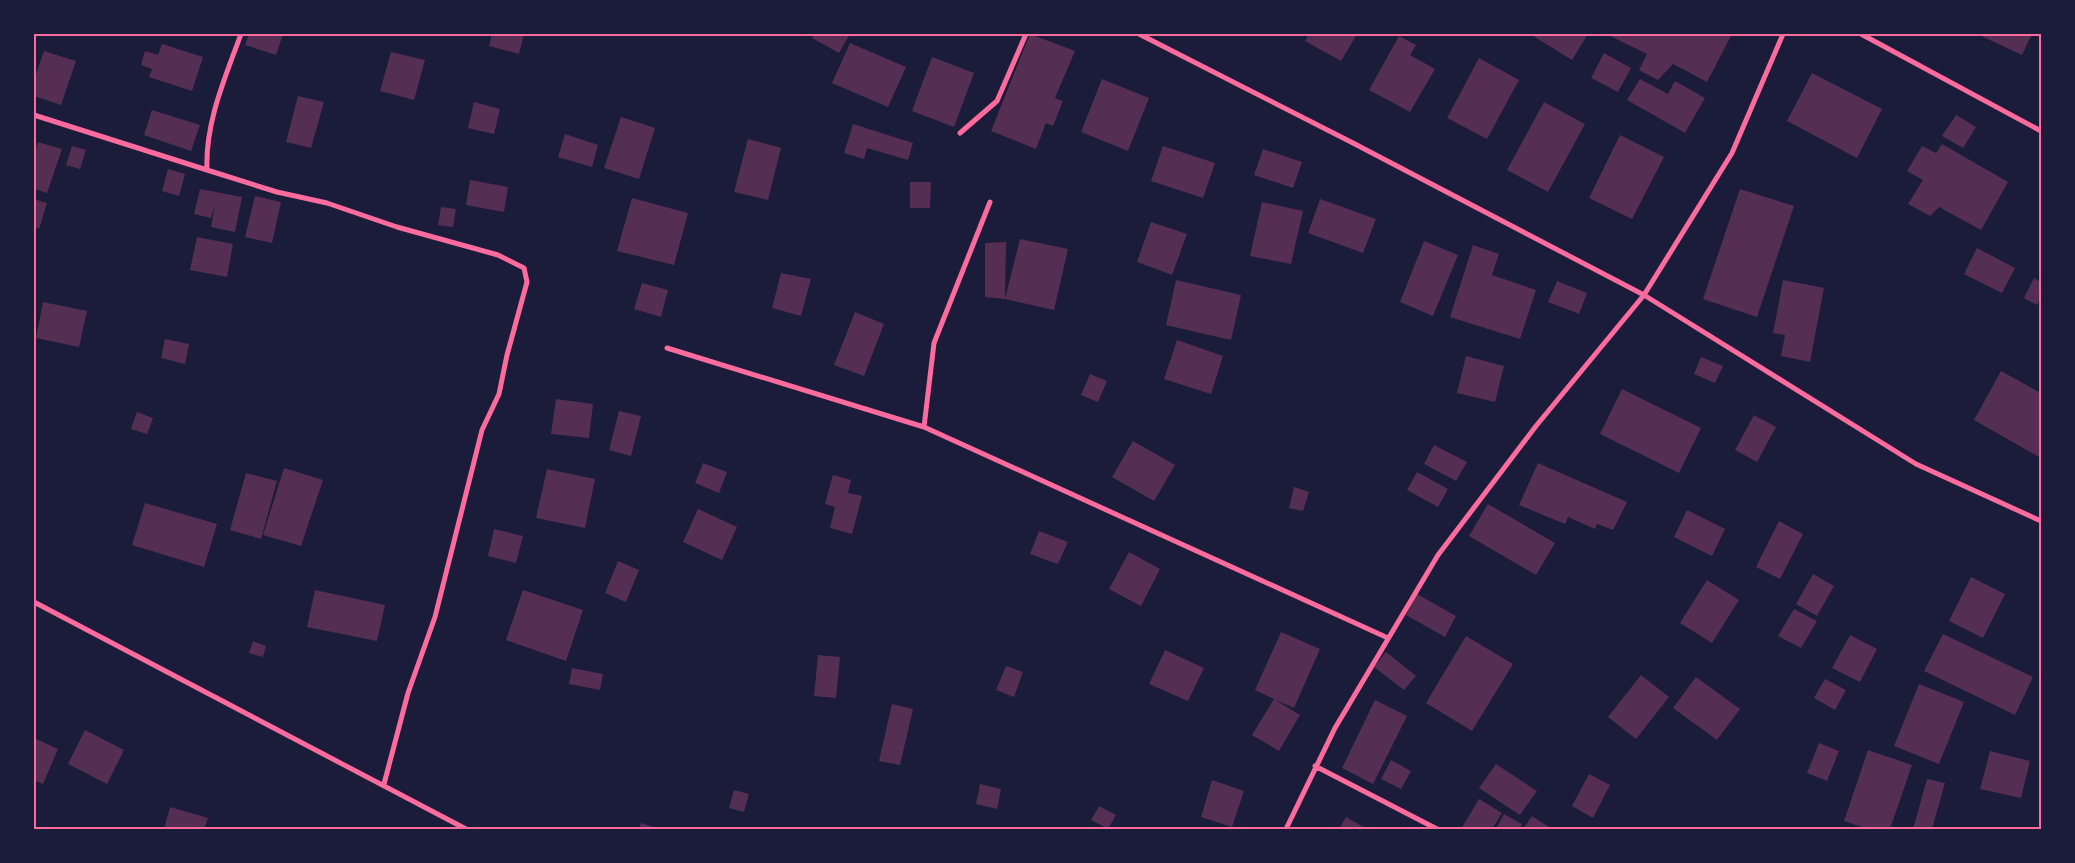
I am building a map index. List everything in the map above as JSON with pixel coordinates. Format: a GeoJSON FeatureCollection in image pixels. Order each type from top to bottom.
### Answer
{"type":"FeatureCollection","features":[{"type":"Feature","properties":{"kind":"street"},"geometry":{"type":"LineString","coordinates":[[207,170],[206,146],[225,79],[241,34]]}},
{"type":"Feature","properties":{"kind":"street"},"geometry":{"type":"LineString","coordinates":[[960,133],[997,101],[1026,34]]}},
{"type":"Feature","properties":{"kind":"street"},"geometry":{"type":"LineString","coordinates":[[1139,34],[1644,295],[1916,464],[2041,521]]}},
{"type":"Feature","properties":{"kind":"street"},"geometry":{"type":"LineString","coordinates":[[1286,829],[1315,766],[1438,555],[1536,426],[1644,295],[1732,153],[1783,34]]}},
{"type":"Feature","properties":{"kind":"street"},"geometry":{"type":"LineString","coordinates":[[1861,34],[2041,131]]}},
{"type":"Feature","properties":{"kind":"street"},"geometry":{"type":"LineString","coordinates":[[34,115],[277,192],[327,203],[397,227],[498,255],[524,268],[527,282],[507,355],[499,394],[482,430],[435,617],[408,693],[384,784]]}},
{"type":"Feature","properties":{"kind":"street"},"geometry":{"type":"LineString","coordinates":[[924,427],[934,344],[990,202]]}},
{"type":"Feature","properties":{"kind":"street"},"geometry":{"type":"LineString","coordinates":[[667,348],[924,427],[1388,638]]}},
{"type":"Feature","properties":{"kind":"street"},"geometry":{"type":"LineString","coordinates":[[34,602],[384,784],[466,829]]}},
{"type":"Feature","properties":{"kind":"street"},"geometry":{"type":"LineString","coordinates":[[1315,766],[1436,829]]}},
{"type":"Feature","properties":{"kind":"building"},"geometry":{"type":"Polygon","coordinates":[[[249,34],[283,34],[276,55],[245,45],[249,34]]]}},
{"type":"Feature","properties":{"kind":"building"},"geometry":{"type":"Polygon","coordinates":[[[492,34],[524,34],[519,54],[489,46],[492,34]]]}},
{"type":"Feature","properties":{"kind":"building"},"geometry":{"type":"Polygon","coordinates":[[[814,34],[850,34],[839,53],[812,38],[814,34]]]}},
{"type":"Feature","properties":{"kind":"building"},"geometry":{"type":"Polygon","coordinates":[[[1030,34],[1075,51],[1055,98],[1063,101],[1053,126],[1046,123],[1036,149],[991,131],[1030,34]]]}},
{"type":"Feature","properties":{"kind":"building"},"geometry":{"type":"Polygon","coordinates":[[[1309,34],[1357,34],[1341,61],[1305,41],[1309,34]]]}},
{"type":"Feature","properties":{"kind":"building"},"geometry":{"type":"Polygon","coordinates":[[[1530,34],[1588,34],[1572,60],[1530,34]]]}},
{"type":"Feature","properties":{"kind":"building"},"geometry":{"type":"Polygon","coordinates":[[[1606,34],[1732,34],[1707,82],[1673,64],[1658,80],[1639,70],[1647,54],[1606,34]]]}},
{"type":"Feature","properties":{"kind":"building"},"geometry":{"type":"Polygon","coordinates":[[[1977,34],[2032,34],[2022,55],[1977,34]]]}},
{"type":"Feature","properties":{"kind":"building"},"geometry":{"type":"Polygon","coordinates":[[[1399,36],[1416,45],[1410,55],[1435,69],[1410,112],[1369,90],[1399,36]]]}},
{"type":"Feature","properties":{"kind":"building"},"geometry":{"type":"Polygon","coordinates":[[[850,43],[906,67],[888,107],[832,83],[850,43]]]}},
{"type":"Feature","properties":{"kind":"building"},"geometry":{"type":"Polygon","coordinates":[[[162,44],[203,57],[192,91],[149,77],[152,69],[141,65],[145,51],[158,55],[162,44]]]}},
{"type":"Feature","properties":{"kind":"building"},"geometry":{"type":"Polygon","coordinates":[[[44,51],[76,61],[61,105],[34,96],[34,80],[44,51]]]}},
{"type":"Feature","properties":{"kind":"building"},"geometry":{"type":"Polygon","coordinates":[[[391,52],[425,60],[414,100],[380,91],[391,52]]]}},
{"type":"Feature","properties":{"kind":"building"},"geometry":{"type":"Polygon","coordinates":[[[1604,53],[1631,68],[1618,92],[1591,78],[1604,53]]]}},
{"type":"Feature","properties":{"kind":"building"},"geometry":{"type":"Polygon","coordinates":[[[932,57],[974,73],[954,127],[912,111],[932,57]]]}},
{"type":"Feature","properties":{"kind":"building"},"geometry":{"type":"Polygon","coordinates":[[[1479,58],[1519,80],[1487,139],[1447,118],[1479,58]]]}},
{"type":"Feature","properties":{"kind":"building"},"geometry":{"type":"Polygon","coordinates":[[[1812,73],[1882,109],[1857,158],[1787,121],[1812,73]]]}},
{"type":"Feature","properties":{"kind":"building"},"geometry":{"type":"Polygon","coordinates":[[[1102,79],[1149,98],[1128,151],[1081,132],[1102,79]]]}},
{"type":"Feature","properties":{"kind":"building"},"geometry":{"type":"Polygon","coordinates":[[[1640,79],[1668,94],[1675,81],[1705,98],[1685,133],[1627,100],[1640,79]]]}},
{"type":"Feature","properties":{"kind":"building"},"geometry":{"type":"Polygon","coordinates":[[[298,96],[324,102],[311,148],[286,142],[298,96]]]}},
{"type":"Feature","properties":{"kind":"building"},"geometry":{"type":"Polygon","coordinates":[[[474,102],[500,109],[494,134],[468,128],[474,102]]]}},
{"type":"Feature","properties":{"kind":"building"},"geometry":{"type":"Polygon","coordinates":[[[1544,102],[1585,124],[1548,192],[1507,170],[1544,102]]]}},
{"type":"Feature","properties":{"kind":"building"},"geometry":{"type":"Polygon","coordinates":[[[152,110],[200,125],[191,151],[144,135],[152,110]]]}},
{"type":"Feature","properties":{"kind":"building"},"geometry":{"type":"Polygon","coordinates":[[[1956,115],[1976,127],[1963,148],[1942,136],[1956,115]]]}},
{"type":"Feature","properties":{"kind":"building"},"geometry":{"type":"Polygon","coordinates":[[[621,117],[655,128],[639,179],[604,168],[621,117]]]}},
{"type":"Feature","properties":{"kind":"building"},"geometry":{"type":"Polygon","coordinates":[[[853,124],[913,143],[908,160],[867,148],[864,159],[844,153],[853,124]]]}},
{"type":"Feature","properties":{"kind":"building"},"geometry":{"type":"Polygon","coordinates":[[[565,134],[598,145],[592,167],[558,157],[565,134]]]}},
{"type":"Feature","properties":{"kind":"building"},"geometry":{"type":"Polygon","coordinates":[[[1620,135],[1664,157],[1632,219],[1589,198],[1620,135]]]}},
{"type":"Feature","properties":{"kind":"building"},"geometry":{"type":"Polygon","coordinates":[[[748,139],[781,148],[768,200],[734,192],[748,139]]]}},
{"type":"Feature","properties":{"kind":"building"},"geometry":{"type":"Polygon","coordinates":[[[38,142],[62,149],[47,193],[34,189],[34,155],[38,142]]]}},
{"type":"Feature","properties":{"kind":"building"},"geometry":{"type":"Polygon","coordinates":[[[1942,144],[2008,182],[1981,230],[1939,207],[1930,216],[1908,204],[1923,180],[1907,171],[1922,146],[1936,153],[1942,144]]]}},
{"type":"Feature","properties":{"kind":"building"},"geometry":{"type":"Polygon","coordinates":[[[72,146],[86,150],[80,169],[66,165],[72,146]]]}},
{"type":"Feature","properties":{"kind":"building"},"geometry":{"type":"Polygon","coordinates":[[[1163,146],[1215,163],[1203,198],[1151,181],[1163,146]]]}},
{"type":"Feature","properties":{"kind":"building"},"geometry":{"type":"Polygon","coordinates":[[[1263,149],[1302,162],[1293,188],[1254,175],[1263,149]]]}},
{"type":"Feature","properties":{"kind":"building"},"geometry":{"type":"Polygon","coordinates":[[[168,169],[185,174],[179,196],[162,191],[168,169]]]}},
{"type":"Feature","properties":{"kind":"building"},"geometry":{"type":"Polygon","coordinates":[[[470,180],[508,187],[504,212],[466,205],[470,180]]]}},
{"type":"Feature","properties":{"kind":"building"},"geometry":{"type":"Polygon","coordinates":[[[910,182],[931,182],[930,208],[910,208],[910,182]]]}},
{"type":"Feature","properties":{"kind":"building"},"geometry":{"type":"Polygon","coordinates":[[[200,189],[242,197],[235,232],[211,227],[215,205],[211,218],[194,214],[200,189]]]}},
{"type":"Feature","properties":{"kind":"building"},"geometry":{"type":"Polygon","coordinates":[[[1740,189],[1794,206],[1757,317],[1703,299],[1740,189]]]}},
{"type":"Feature","properties":{"kind":"building"},"geometry":{"type":"Polygon","coordinates":[[[255,196],[281,202],[272,243],[245,237],[255,196]]]}},
{"type":"Feature","properties":{"kind":"building"},"geometry":{"type":"Polygon","coordinates":[[[632,198],[688,213],[674,265],[617,251],[632,198]]]}},
{"type":"Feature","properties":{"kind":"building"},"geometry":{"type":"Polygon","coordinates":[[[34,199],[47,203],[39,229],[34,227],[34,199]]]}},
{"type":"Feature","properties":{"kind":"building"},"geometry":{"type":"Polygon","coordinates":[[[1320,199],[1376,219],[1363,253],[1308,233],[1320,199]]]}},
{"type":"Feature","properties":{"kind":"building"},"geometry":{"type":"Polygon","coordinates":[[[1262,202],[1303,211],[1291,264],[1250,256],[1262,202]]]}},
{"type":"Feature","properties":{"kind":"building"},"geometry":{"type":"Polygon","coordinates":[[[441,207],[456,209],[453,227],[438,225],[441,207]]]}},
{"type":"Feature","properties":{"kind":"building"},"geometry":{"type":"Polygon","coordinates":[[[1151,222],[1187,234],[1172,275],[1137,262],[1151,222]]]}},
{"type":"Feature","properties":{"kind":"building"},"geometry":{"type":"Polygon","coordinates":[[[197,237],[233,244],[227,277],[190,270],[197,237]]]}},
{"type":"Feature","properties":{"kind":"building"},"geometry":{"type":"Polygon","coordinates":[[[1020,239],[1068,249],[1054,310],[1005,299],[1020,239]]]}},
{"type":"Feature","properties":{"kind":"building"},"geometry":{"type":"Polygon","coordinates":[[[1424,241],[1458,255],[1433,316],[1400,302],[1424,241]]]}},
{"type":"Feature","properties":{"kind":"building"},"geometry":{"type":"Polygon","coordinates":[[[1006,242],[1005,299],[985,297],[985,243],[1006,242]]]}},
{"type":"Feature","properties":{"kind":"building"},"geometry":{"type":"Polygon","coordinates":[[[1473,245],[1499,254],[1492,275],[1536,290],[1520,339],[1450,317],[1473,245]]]}},
{"type":"Feature","properties":{"kind":"building"},"geometry":{"type":"Polygon","coordinates":[[[1977,248],[2015,268],[2002,293],[1964,274],[1977,248]]]}},
{"type":"Feature","properties":{"kind":"building"},"geometry":{"type":"Polygon","coordinates":[[[781,273],[811,279],[801,316],[772,308],[781,273]]]}},
{"type":"Feature","properties":{"kind":"building"},"geometry":{"type":"Polygon","coordinates":[[[2034,278],[2041,282],[2041,297],[2037,305],[2024,298],[2034,278]]]}},
{"type":"Feature","properties":{"kind":"building"},"geometry":{"type":"Polygon","coordinates":[[[1176,280],[1241,295],[1231,340],[1166,325],[1176,280]]]}},
{"type":"Feature","properties":{"kind":"building"},"geometry":{"type":"Polygon","coordinates":[[[1783,280],[1824,288],[1810,362],[1781,356],[1785,335],[1773,333],[1783,280]]]}},
{"type":"Feature","properties":{"kind":"building"},"geometry":{"type":"Polygon","coordinates":[[[1557,281],[1587,293],[1579,314],[1548,302],[1557,281]]]}},
{"type":"Feature","properties":{"kind":"building"},"geometry":{"type":"Polygon","coordinates":[[[642,283],[668,290],[661,317],[634,309],[642,283]]]}},
{"type":"Feature","properties":{"kind":"building"},"geometry":{"type":"Polygon","coordinates":[[[43,302],[87,311],[79,347],[36,338],[43,302]]]}},
{"type":"Feature","properties":{"kind":"building"},"geometry":{"type":"Polygon","coordinates":[[[855,312],[884,324],[864,376],[834,365],[855,312]]]}},
{"type":"Feature","properties":{"kind":"building"},"geometry":{"type":"Polygon","coordinates":[[[165,339],[189,344],[185,364],[161,358],[165,339]]]}},
{"type":"Feature","properties":{"kind":"building"},"geometry":{"type":"Polygon","coordinates":[[[1177,340],[1223,356],[1211,394],[1164,379],[1177,340]]]}},
{"type":"Feature","properties":{"kind":"building"},"geometry":{"type":"Polygon","coordinates":[[[1466,356],[1504,366],[1495,402],[1457,393],[1466,356]]]}},
{"type":"Feature","properties":{"kind":"building"},"geometry":{"type":"Polygon","coordinates":[[[1701,357],[1723,366],[1715,383],[1694,374],[1701,357]]]}},
{"type":"Feature","properties":{"kind":"building"},"geometry":{"type":"Polygon","coordinates":[[[2001,371],[2041,393],[2039,457],[1974,420],[2001,371]]]}},
{"type":"Feature","properties":{"kind":"building"},"geometry":{"type":"Polygon","coordinates":[[[1090,374],[1107,381],[1098,402],[1081,395],[1090,374]]]}},
{"type":"Feature","properties":{"kind":"building"},"geometry":{"type":"Polygon","coordinates":[[[1622,389],[1701,428],[1679,473],[1600,434],[1622,389]]]}},
{"type":"Feature","properties":{"kind":"building"},"geometry":{"type":"Polygon","coordinates":[[[556,399],[593,404],[589,438],[551,434],[556,399]]]}},
{"type":"Feature","properties":{"kind":"building"},"geometry":{"type":"Polygon","coordinates":[[[619,411],[641,416],[631,456],[609,450],[619,411]]]}},
{"type":"Feature","properties":{"kind":"building"},"geometry":{"type":"Polygon","coordinates":[[[137,412],[153,418],[147,434],[131,429],[137,412]]]}},
{"type":"Feature","properties":{"kind":"building"},"geometry":{"type":"Polygon","coordinates":[[[1754,415],[1776,427],[1757,462],[1735,450],[1754,415]]]}},
{"type":"Feature","properties":{"kind":"building"},"geometry":{"type":"Polygon","coordinates":[[[1133,441],[1175,465],[1154,501],[1112,477],[1133,441]]]}},
{"type":"Feature","properties":{"kind":"building"},"geometry":{"type":"Polygon","coordinates":[[[1434,445],[1467,462],[1456,481],[1424,464],[1434,445]]]}},
{"type":"Feature","properties":{"kind":"building"},"geometry":{"type":"Polygon","coordinates":[[[703,463],[727,472],[719,493],[695,483],[703,463]]]}},
{"type":"Feature","properties":{"kind":"building"},"geometry":{"type":"Polygon","coordinates":[[[1538,463],[1627,502],[1613,530],[1597,524],[1595,529],[1568,517],[1565,524],[1519,505],[1538,463]]]}},
{"type":"Feature","properties":{"kind":"building"},"geometry":{"type":"Polygon","coordinates":[[[284,468],[323,480],[301,546],[263,535],[284,468]]]}},
{"type":"Feature","properties":{"kind":"building"},"geometry":{"type":"Polygon","coordinates":[[[547,469],[595,479],[585,528],[536,518],[547,469]]]}},
{"type":"Feature","properties":{"kind":"building"},"geometry":{"type":"Polygon","coordinates":[[[1417,472],[1448,489],[1438,507],[1407,490],[1417,472]]]}},
{"type":"Feature","properties":{"kind":"building"},"geometry":{"type":"Polygon","coordinates":[[[246,473],[277,481],[261,539],[230,530],[246,473]]]}},
{"type":"Feature","properties":{"kind":"building"},"geometry":{"type":"Polygon","coordinates":[[[833,475],[851,480],[848,493],[862,496],[852,534],[830,528],[835,507],[825,504],[833,475]]]}},
{"type":"Feature","properties":{"kind":"building"},"geometry":{"type":"Polygon","coordinates":[[[1294,487],[1309,492],[1303,511],[1289,508],[1294,487]]]}},
{"type":"Feature","properties":{"kind":"building"},"geometry":{"type":"Polygon","coordinates":[[[145,503],[217,524],[204,567],[132,545],[145,503]]]}},
{"type":"Feature","properties":{"kind":"building"},"geometry":{"type":"Polygon","coordinates":[[[1488,504],[1555,543],[1536,575],[1469,536],[1488,504]]]}},
{"type":"Feature","properties":{"kind":"building"},"geometry":{"type":"Polygon","coordinates":[[[698,509],[737,527],[722,560],[683,542],[698,509]]]}},
{"type":"Feature","properties":{"kind":"building"},"geometry":{"type":"Polygon","coordinates":[[[1687,510],[1725,529],[1712,556],[1674,537],[1687,510]]]}},
{"type":"Feature","properties":{"kind":"building"},"geometry":{"type":"Polygon","coordinates":[[[1779,521],[1803,534],[1780,579],[1756,567],[1779,521]]]}},
{"type":"Feature","properties":{"kind":"building"},"geometry":{"type":"Polygon","coordinates":[[[494,529],[523,536],[516,563],[488,556],[494,529]]]}},
{"type":"Feature","properties":{"kind":"building"},"geometry":{"type":"Polygon","coordinates":[[[1039,531],[1068,542],[1058,564],[1030,554],[1039,531]]]}},
{"type":"Feature","properties":{"kind":"building"},"geometry":{"type":"Polygon","coordinates":[[[1129,552],[1160,569],[1141,606],[1109,589],[1129,552]]]}},
{"type":"Feature","properties":{"kind":"building"},"geometry":{"type":"Polygon","coordinates":[[[618,561],[639,570],[626,602],[605,593],[618,561]]]}},
{"type":"Feature","properties":{"kind":"building"},"geometry":{"type":"Polygon","coordinates":[[[1813,574],[1834,586],[1817,616],[1796,604],[1813,574]]]}},
{"type":"Feature","properties":{"kind":"building"},"geometry":{"type":"Polygon","coordinates":[[[1971,577],[2005,594],[1983,638],[1949,621],[1971,577]]]}},
{"type":"Feature","properties":{"kind":"building"},"geometry":{"type":"Polygon","coordinates":[[[1707,580],[1739,600],[1712,643],[1680,623],[1707,580]]]}},
{"type":"Feature","properties":{"kind":"building"},"geometry":{"type":"Polygon","coordinates":[[[315,590],[385,605],[377,641],[307,627],[315,590]]]}},
{"type":"Feature","properties":{"kind":"building"},"geometry":{"type":"Polygon","coordinates":[[[523,590],[583,610],[566,661],[506,640],[523,590]]]}},
{"type":"Feature","properties":{"kind":"building"},"geometry":{"type":"Polygon","coordinates":[[[1417,594],[1456,616],[1445,637],[1406,615],[1417,594]]]}},
{"type":"Feature","properties":{"kind":"building"},"geometry":{"type":"Polygon","coordinates":[[[1794,609],[1817,621],[1801,648],[1778,636],[1794,609]]]}},
{"type":"Feature","properties":{"kind":"building"},"geometry":{"type":"Polygon","coordinates":[[[1281,632],[1320,649],[1294,708],[1255,690],[1281,632]]]}},
{"type":"Feature","properties":{"kind":"building"},"geometry":{"type":"Polygon","coordinates":[[[1943,634],[2033,677],[2015,715],[1924,671],[1943,634]]]}},
{"type":"Feature","properties":{"kind":"building"},"geometry":{"type":"Polygon","coordinates":[[[1850,635],[1877,649],[1860,682],[1832,668],[1850,635]]]}},
{"type":"Feature","properties":{"kind":"building"},"geometry":{"type":"Polygon","coordinates":[[[1466,636],[1513,664],[1472,731],[1426,703],[1466,636]]]}},
{"type":"Feature","properties":{"kind":"building"},"geometry":{"type":"Polygon","coordinates":[[[253,641],[266,646],[263,657],[249,653],[253,641]]]}},
{"type":"Feature","properties":{"kind":"building"},"geometry":{"type":"Polygon","coordinates":[[[1165,650],[1204,668],[1188,701],[1149,684],[1165,650]]]}},
{"type":"Feature","properties":{"kind":"building"},"geometry":{"type":"Polygon","coordinates":[[[1386,652],[1416,676],[1404,690],[1374,667],[1386,652]]]}},
{"type":"Feature","properties":{"kind":"building"},"geometry":{"type":"Polygon","coordinates":[[[818,655],[840,657],[836,698],[814,696],[818,655]]]}},
{"type":"Feature","properties":{"kind":"building"},"geometry":{"type":"Polygon","coordinates":[[[1006,666],[1023,672],[1014,697],[996,690],[1006,666]]]}},
{"type":"Feature","properties":{"kind":"building"},"geometry":{"type":"Polygon","coordinates":[[[572,668],[603,674],[600,690],[569,684],[572,668]]]}},
{"type":"Feature","properties":{"kind":"building"},"geometry":{"type":"Polygon","coordinates":[[[1641,675],[1669,697],[1636,739],[1608,717],[1641,675]]]}},
{"type":"Feature","properties":{"kind":"building"},"geometry":{"type":"Polygon","coordinates":[[[1696,677],[1740,709],[1717,740],[1673,708],[1696,677]]]}},
{"type":"Feature","properties":{"kind":"building"},"geometry":{"type":"Polygon","coordinates":[[[1825,679],[1846,690],[1835,710],[1814,698],[1825,679]]]}},
{"type":"Feature","properties":{"kind":"building"},"geometry":{"type":"Polygon","coordinates":[[[1919,684],[1964,702],[1939,764],[1894,746],[1919,684]]]}},
{"type":"Feature","properties":{"kind":"building"},"geometry":{"type":"Polygon","coordinates":[[[1274,699],[1300,715],[1279,751],[1252,735],[1274,699]]]}},
{"type":"Feature","properties":{"kind":"building"},"geometry":{"type":"Polygon","coordinates":[[[1375,700],[1407,716],[1373,784],[1342,768],[1375,700]]]}},
{"type":"Feature","properties":{"kind":"building"},"geometry":{"type":"Polygon","coordinates":[[[892,704],[913,709],[900,765],[879,761],[892,704]]]}},
{"type":"Feature","properties":{"kind":"building"},"geometry":{"type":"Polygon","coordinates":[[[85,730],[124,750],[107,784],[68,764],[85,730]]]}},
{"type":"Feature","properties":{"kind":"building"},"geometry":{"type":"Polygon","coordinates":[[[34,738],[58,749],[43,784],[34,780],[34,738]]]}},
{"type":"Feature","properties":{"kind":"building"},"geometry":{"type":"Polygon","coordinates":[[[1819,743],[1839,751],[1827,781],[1807,773],[1819,743]]]}},
{"type":"Feature","properties":{"kind":"building"},"geometry":{"type":"Polygon","coordinates":[[[1868,750],[1912,765],[1890,829],[1868,829],[1844,821],[1868,750]]]}},
{"type":"Feature","properties":{"kind":"building"},"geometry":{"type":"Polygon","coordinates":[[[1990,751],[2030,761],[2021,798],[1980,789],[1990,751]]]}},
{"type":"Feature","properties":{"kind":"building"},"geometry":{"type":"Polygon","coordinates":[[[1391,760],[1411,771],[1401,789],[1381,779],[1391,760]]]}},
{"type":"Feature","properties":{"kind":"building"},"geometry":{"type":"Polygon","coordinates":[[[1496,764],[1537,791],[1520,815],[1479,788],[1496,764]]]}},
{"type":"Feature","properties":{"kind":"building"},"geometry":{"type":"Polygon","coordinates":[[[1589,774],[1610,785],[1593,818],[1572,806],[1589,774]]]}},
{"type":"Feature","properties":{"kind":"building"},"geometry":{"type":"Polygon","coordinates":[[[1927,779],[1945,783],[1932,829],[1913,829],[1927,779]]]}},
{"type":"Feature","properties":{"kind":"building"},"geometry":{"type":"Polygon","coordinates":[[[1212,780],[1244,791],[1232,827],[1201,817],[1212,780]]]}},
{"type":"Feature","properties":{"kind":"building"},"geometry":{"type":"Polygon","coordinates":[[[980,784],[1001,789],[997,809],[976,804],[980,784]]]}},
{"type":"Feature","properties":{"kind":"building"},"geometry":{"type":"Polygon","coordinates":[[[734,790],[749,794],[744,812],[729,808],[734,790]]]}},
{"type":"Feature","properties":{"kind":"building"},"geometry":{"type":"Polygon","coordinates":[[[1479,799],[1502,813],[1492,829],[1461,829],[1479,799]]]}},
{"type":"Feature","properties":{"kind":"building"},"geometry":{"type":"Polygon","coordinates":[[[1099,806],[1116,815],[1108,829],[1091,820],[1099,806]]]}},
{"type":"Feature","properties":{"kind":"building"},"geometry":{"type":"Polygon","coordinates":[[[170,807],[208,818],[204,829],[164,829],[170,807]]]}},
{"type":"Feature","properties":{"kind":"building"},"geometry":{"type":"Polygon","coordinates":[[[1504,814],[1522,824],[1520,829],[1496,829],[1504,814]]]}},
{"type":"Feature","properties":{"kind":"building"},"geometry":{"type":"Polygon","coordinates":[[[1532,816],[1552,829],[1523,829],[1532,816]]]}},
{"type":"Feature","properties":{"kind":"building"},"geometry":{"type":"Polygon","coordinates":[[[1346,817],[1367,829],[1339,829],[1346,817]]]}},
{"type":"Feature","properties":{"kind":"building"},"geometry":{"type":"Polygon","coordinates":[[[641,823],[659,829],[639,829],[641,823]]]}}]}
